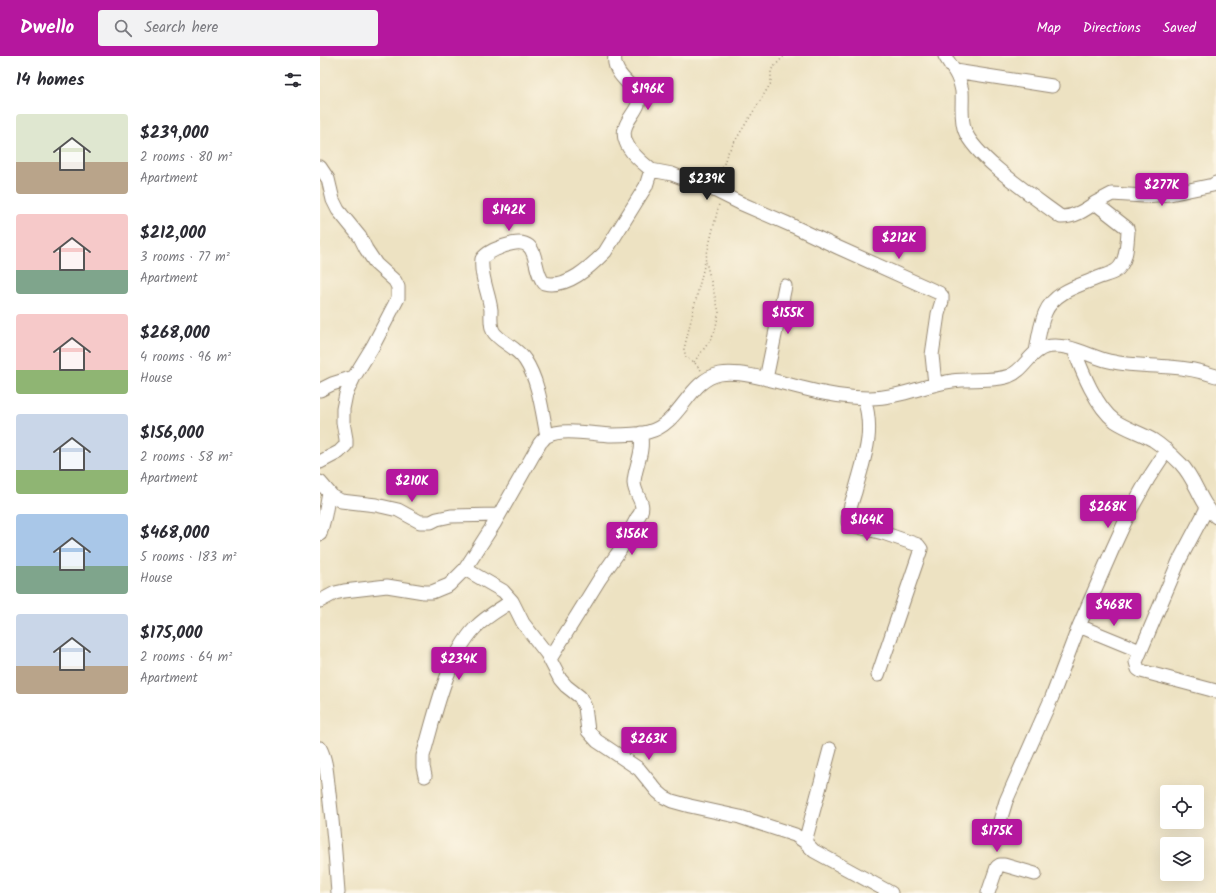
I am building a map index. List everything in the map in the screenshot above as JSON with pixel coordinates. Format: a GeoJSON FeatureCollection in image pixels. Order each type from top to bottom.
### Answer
{"type":"FeatureCollection","features":[{"type":"Feature","properties":{"kind":"street"},"geometry":{"type":"LineString","coordinates":[[615,56],[615,66],[618,72],[638,93],[639,96],[638,104],[625,126],[624,135],[626,143],[639,160],[651,170],[672,174],[716,191],[939,293],[942,296],[932,355],[935,384]]}},
{"type":"Feature","properties":{"kind":"street"},"geometry":{"type":"LineString","coordinates":[[945,56],[959,79],[962,92],[961,108],[965,132],[988,160],[1061,217],[1079,214],[1112,194],[1144,196],[1170,194],[1213,185],[1216,183]]}},
{"type":"Feature","properties":{"kind":"street"},"geometry":{"type":"LineString","coordinates":[[955,71],[1052,86]]}},
{"type":"Feature","properties":{"kind":"street"},"geometry":{"type":"LineString","coordinates":[[320,167],[328,179],[333,200],[338,210],[360,237],[376,264],[392,277],[398,287],[398,298],[346,394],[343,409],[346,445],[339,452],[320,462]]}},
{"type":"Feature","properties":{"kind":"street"},"geometry":{"type":"LineString","coordinates":[[547,436],[538,392],[525,359],[517,350],[496,336],[493,331],[490,301],[483,275],[482,259],[492,250],[519,243],[526,245],[533,252],[541,280],[544,283],[560,283],[567,281],[596,261],[605,252],[646,186],[651,170]]}},
{"type":"Feature","properties":{"kind":"street"},"geometry":{"type":"LineString","coordinates":[[1036,352],[1040,331],[1046,312],[1054,300],[1072,288],[1115,272],[1122,265],[1124,260],[1128,232],[1127,228],[1095,203]]}},
{"type":"Feature","properties":{"kind":"street"},"geometry":{"type":"LineString","coordinates":[[766,379],[786,286]]}},
{"type":"Feature","properties":{"kind":"street"},"geometry":{"type":"LineString","coordinates":[[320,601],[340,592],[387,586],[432,592],[449,585],[465,569],[540,443],[547,436],[558,433],[575,432],[611,435],[650,432],[664,424],[675,414],[699,385],[719,375],[729,374],[766,379],[803,389],[844,397],[884,398],[935,384],[964,379],[998,378],[1010,376],[1015,374],[1036,352],[1043,348],[1052,346],[1074,350],[1115,363],[1192,369],[1216,376]]}},
{"type":"Feature","properties":{"kind":"street"},"geometry":{"type":"LineString","coordinates":[[1074,350],[1084,375],[1107,413],[1122,425],[1152,440],[1167,450],[1187,471],[1195,482],[1212,513],[1179,561],[1136,662],[1139,670],[1216,691]]}},
{"type":"Feature","properties":{"kind":"street"},"geometry":{"type":"LineString","coordinates":[[320,390],[354,377]]}},
{"type":"Feature","properties":{"kind":"street"},"geometry":{"type":"LineString","coordinates":[[864,398],[868,411],[869,440],[851,505],[848,522],[851,525],[884,533],[918,545],[921,550],[878,676]]}},
{"type":"Feature","properties":{"kind":"street"},"geometry":{"type":"LineString","coordinates":[[550,659],[599,580],[620,550],[637,518],[641,514],[642,504],[634,483],[642,449],[641,433]]}},
{"type":"Feature","properties":{"kind":"street"},"geometry":{"type":"LineString","coordinates":[[1000,821],[1006,801],[1052,697],[1079,626],[1113,548],[1130,511],[1148,479],[1167,450]]}},
{"type":"Feature","properties":{"kind":"street"},"geometry":{"type":"LineString","coordinates":[[320,482],[329,493],[340,501],[376,505],[398,510],[420,522],[431,522],[451,516],[498,515]]}},
{"type":"Feature","properties":{"kind":"street"},"geometry":{"type":"LineString","coordinates":[[320,534],[329,493]]}},
{"type":"Feature","properties":{"kind":"street"},"geometry":{"type":"LineString","coordinates":[[465,569],[503,590],[512,601],[524,624],[550,659],[563,683],[576,692],[583,701],[587,728],[592,737],[639,769],[664,797],[672,801],[718,811],[753,821],[795,835],[814,851],[891,893]]}},
{"type":"Feature","properties":{"kind":"street"},"geometry":{"type":"LineString","coordinates":[[425,776],[423,756],[452,664],[468,637],[476,627],[512,601]]}},
{"type":"Feature","properties":{"kind":"street"},"geometry":{"type":"LineString","coordinates":[[1079,626],[1140,651]]}},
{"type":"Feature","properties":{"kind":"street"},"geometry":{"type":"LineString","coordinates":[[320,748],[323,754],[327,773],[338,893]]}},
{"type":"Feature","properties":{"kind":"street"},"geometry":{"type":"LineString","coordinates":[[805,842],[830,749]]}},
{"type":"Feature","properties":{"kind":"street"},"geometry":{"type":"LineString","coordinates":[[988,893],[997,867],[1000,865],[1035,874]]}},
{"type":"Feature","properties":{"kind":"path"},"geometry":{"type":"LineString","coordinates":[[709,379],[694,362],[686,358],[684,348],[719,207],[716,191],[727,154],[771,82],[771,70],[784,56]]}},
{"type":"Feature","properties":{"kind":"path"},"geometry":{"type":"LineString","coordinates":[[694,362],[715,331],[719,312],[706,261]]}}]}
